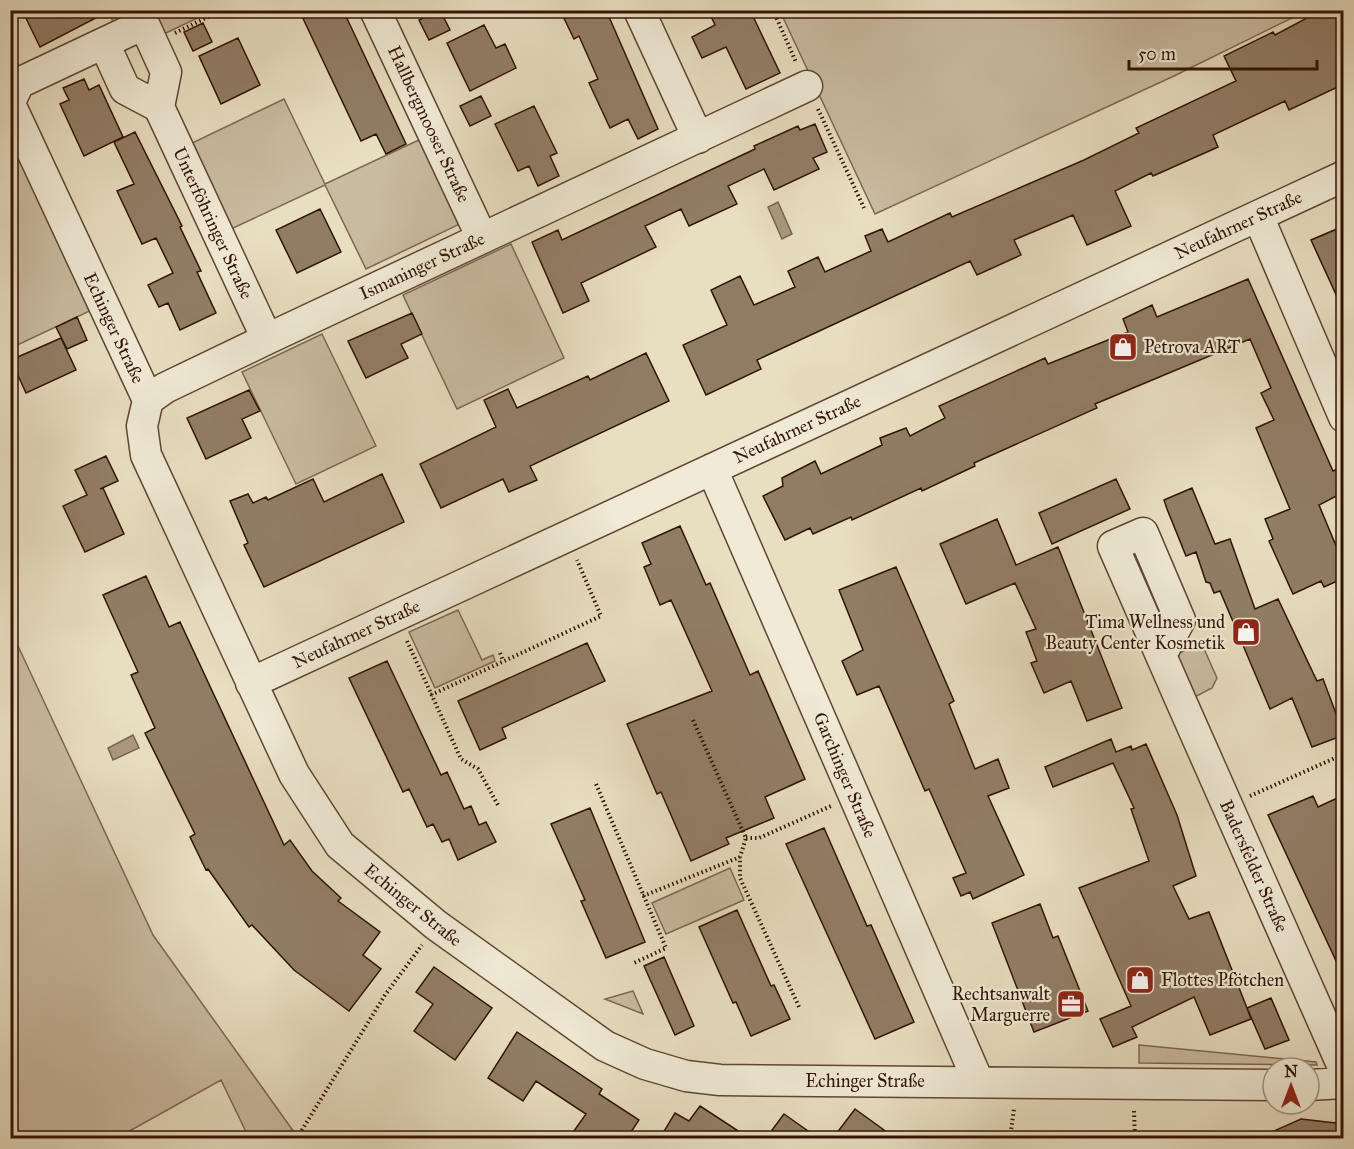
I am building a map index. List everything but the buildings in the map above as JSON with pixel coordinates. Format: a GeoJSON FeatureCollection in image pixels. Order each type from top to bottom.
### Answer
{"type":"FeatureCollection","features":[{"type":"Feature","properties":{"kind":"street","name":"Hallbergmooser Straße"},"geometry":{"type":"LineString","coordinates":[[375,10],[482,238]]}},
{"type":"Feature","properties":{"kind":"street"},"geometry":{"type":"LineString","coordinates":[[639,10],[698,138]]}},
{"type":"Feature","properties":{"kind":"street"},"geometry":{"type":"LineString","coordinates":[[10,103],[19,82],[144,24],[166,72],[159,107],[125,89],[104,43]]}},
{"type":"Feature","properties":{"kind":"street","name":"Ismaninger Straße"},"geometry":{"type":"LineString","coordinates":[[148,400],[165,388],[267,339],[807,86]]}},
{"type":"Feature","properties":{"kind":"street","name":"Echinger Straße"},"geometry":{"type":"LineString","coordinates":[[10,103],[148,400],[142,426],[146,455],[294,774],[340,845],[436,925],[605,1046],[645,1064],[686,1076],[720,1080],[1261,1085]]}},
{"type":"Feature","properties":{"kind":"street","name":"Unterföhringer Straße"},"geometry":{"type":"LineString","coordinates":[[159,107],[267,339]]}},
{"type":"Feature","properties":{"kind":"street","name":"Neufahrner Straße"},"geometry":{"type":"LineString","coordinates":[[251,682],[1344,176]]}},
{"type":"Feature","properties":{"kind":"street"},"geometry":{"type":"LineString","coordinates":[[1258,216],[1344,417]]}},
{"type":"Feature","properties":{"kind":"street","name":"Garchinger Straße"},"geometry":{"type":"LineString","coordinates":[[712,469],[978,1082]]}},
{"type":"Feature","properties":{"kind":"street","name":"Badersfelder Straße"},"geometry":{"type":"LineString","coordinates":[[1161,656],[1343,1067],[1344,1077]]}},
{"type":"Feature","properties":{"kind":"street"},"geometry":{"type":"LineString","coordinates":[[1321,1084],[1344,1083]]}},
{"type":"Feature","properties":{"kind":"path"},"geometry":{"type":"LineString","coordinates":[[153,43],[222,10]]}},
{"type":"Feature","properties":{"kind":"path"},"geometry":{"type":"LineString","coordinates":[[431,695],[601,616],[567,536]]}},
{"type":"Feature","properties":{"kind":"path"},"geometry":{"type":"LineString","coordinates":[[395,616],[461,759],[478,769],[498,805]]}},
{"type":"Feature","properties":{"kind":"path"},"geometry":{"type":"LineString","coordinates":[[500,652],[503,661]]}},
{"type":"Feature","properties":{"kind":"path"},"geometry":{"type":"LineString","coordinates":[[693,720],[746,838],[740,857],[740,878],[800,1009]]}},
{"type":"Feature","properties":{"kind":"path"},"geometry":{"type":"LineString","coordinates":[[1227,806],[1344,754]]}},
{"type":"Feature","properties":{"kind":"path"},"geometry":{"type":"LineString","coordinates":[[596,784],[666,948],[634,963]]}},
{"type":"Feature","properties":{"kind":"path"},"geometry":{"type":"LineString","coordinates":[[746,838],[759,838],[854,797]]}},
{"type":"Feature","properties":{"kind":"path"},"geometry":{"type":"LineString","coordinates":[[643,896],[740,857]]}},
{"type":"Feature","properties":{"kind":"path"},"geometry":{"type":"LineString","coordinates":[[297,1138],[385,995],[436,925]]}},
{"type":"Feature","properties":{"kind":"shaded area"},"geometry":{"type":"Polygon","coordinates":[[[108,11],[212,11],[164,34],[117,30],[108,11]]]}},
{"type":"Feature","properties":{"kind":"shaded area"},"geometry":{"type":"Polygon","coordinates":[[[780,11],[1306,11],[1174,76],[875,214],[780,11]]]}},
{"type":"Feature","properties":{"kind":"shaded area"},"geometry":{"type":"Polygon","coordinates":[[[284,99],[325,184],[423,138],[464,222],[366,269],[325,185],[231,229],[190,144],[284,99]]]}},
{"type":"Feature","properties":{"kind":"shaded area"},"geometry":{"type":"Polygon","coordinates":[[[10,131],[94,309],[11,348],[10,348],[10,131]]]}},
{"type":"Feature","properties":{"kind":"shaded area"},"geometry":{"type":"Polygon","coordinates":[[[778,202],[792,234],[782,239],[768,207],[778,202]]]}},
{"type":"Feature","properties":{"kind":"shaded area"},"geometry":{"type":"Polygon","coordinates":[[[511,244],[564,358],[457,409],[403,295],[511,244]]]}},
{"type":"Feature","properties":{"kind":"shaded area"},"geometry":{"type":"Polygon","coordinates":[[[322,334],[376,446],[296,484],[242,372],[322,334]]]}},
{"type":"Feature","properties":{"kind":"shaded area"},"geometry":{"type":"Polygon","coordinates":[[[458,610],[482,660],[493,655],[495,661],[435,688],[409,632],[458,610]]]}},
{"type":"Feature","properties":{"kind":"shaded area"},"geometry":{"type":"Polygon","coordinates":[[[11,631],[153,935],[294,1132],[290,1138],[249,1138],[221,1080],[117,1138],[11,1137],[11,631]]]}},
{"type":"Feature","properties":{"kind":"shaded area"},"geometry":{"type":"Polygon","coordinates":[[[1201,642],[1217,678],[1212,688],[1193,698],[1178,658],[1180,653],[1201,642]]]}},
{"type":"Feature","properties":{"kind":"shaded area"},"geometry":{"type":"Polygon","coordinates":[[[133,735],[139,748],[113,760],[108,748],[133,735]]]}},
{"type":"Feature","properties":{"kind":"shaded area"},"geometry":{"type":"Polygon","coordinates":[[[730,868],[744,900],[666,934],[652,903],[730,868]]]}},
{"type":"Feature","properties":{"kind":"shaded area"},"geometry":{"type":"Polygon","coordinates":[[[633,991],[643,1014],[605,999],[633,991]]]}},
{"type":"Feature","properties":{"kind":"shaded area"},"geometry":{"type":"Polygon","coordinates":[[[1139,1045],[1261,1057],[1261,1064],[1139,1063],[1139,1045]]]}},
{"type":"Feature","properties":{"kind":"place","name":"Petrova ART"},"geometry":{"type":"Point","coordinates":[1123,347]}},
{"type":"Feature","properties":{"kind":"place","name":"Tima Wellness und Beauty Center Kosmetik"},"geometry":{"type":"Point","coordinates":[1246,632]}},
{"type":"Feature","properties":{"kind":"place","name":"Flottes Pfötchen"},"geometry":{"type":"Point","coordinates":[1140,980]}},
{"type":"Feature","properties":{"kind":"place","name":"Rechtsanwalt Marguerre"},"geometry":{"type":"Point","coordinates":[1071,1004]}}]}
